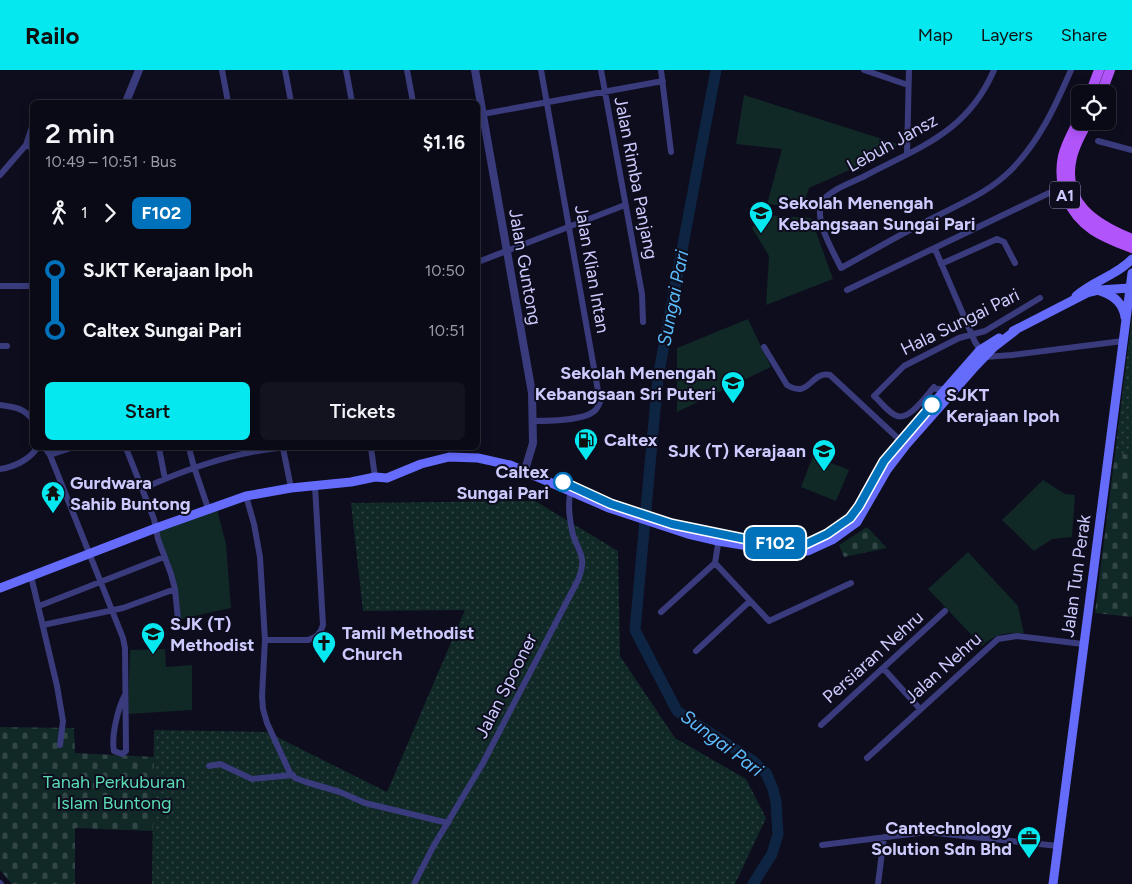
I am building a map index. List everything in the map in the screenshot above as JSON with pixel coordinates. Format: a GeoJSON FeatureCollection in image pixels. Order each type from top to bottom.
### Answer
{"type":"FeatureCollection","features":[{"type":"Feature","properties":{"kind":"main road"},"geometry":{"type":"LineString","coordinates":[[1093,85],[1099,70]]}},
{"type":"Feature","properties":{"kind":"main road"},"geometry":{"type":"LineString","coordinates":[[1104,85],[1110,70]]}},
{"type":"Feature","properties":{"kind":"main road","name":"A1"},"geometry":{"type":"LineString","coordinates":[[1074,130],[1066,146],[1062,166],[1062,185],[1070,205],[1088,227],[1103,236],[1129,243]]}},
{"type":"Feature","properties":{"kind":"main road","name":"A1"},"geometry":{"type":"LineString","coordinates":[[1084,130],[1072,157],[1070,167],[1072,186],[1080,204],[1092,218],[1129,243]]}},
{"type":"Feature","properties":{"kind":"main road"},"geometry":{"type":"LineString","coordinates":[[1071,301],[1086,286],[1121,269],[1132,259]]}},
{"type":"Feature","properties":{"kind":"main road","name":"Jalan Tun Perak"},"geometry":{"type":"LineString","coordinates":[[1053,884],[1132,273]]}},
{"type":"Feature","properties":{"kind":"main road"},"geometry":{"type":"LineString","coordinates":[[526,467],[571,491],[671,527],[719,538],[790,545],[813,542],[850,518],[890,465],[916,423],[945,389],[982,354],[1016,330],[1071,301],[1099,290],[1130,288]]}},
{"type":"Feature","properties":{"kind":"main road"},"geometry":{"type":"LineString","coordinates":[[1099,290],[1116,299],[1124,312],[1126,320]]}},
{"type":"Feature","properties":{"kind":"main road"},"geometry":{"type":"LineString","coordinates":[[904,443],[982,354]]}},
{"type":"Feature","properties":{"kind":"main road"},"geometry":{"type":"LineString","coordinates":[[0,588],[208,508],[246,496],[376,477],[379,474],[453,452],[478,454],[526,467],[610,506]]}},
{"type":"Feature","properties":{"kind":"street"},"geometry":{"type":"LineString","coordinates":[[127,100],[139,70]]}},
{"type":"Feature","properties":{"kind":"street"},"geometry":{"type":"LineString","coordinates":[[222,70],[228,100]]}},
{"type":"Feature","properties":{"kind":"street"},"geometry":{"type":"LineString","coordinates":[[285,70],[291,100]]}},
{"type":"Feature","properties":{"kind":"street"},"geometry":{"type":"LineString","coordinates":[[346,70],[352,100]]}},
{"type":"Feature","properties":{"kind":"street"},"geometry":{"type":"LineString","coordinates":[[407,70],[413,100]]}},
{"type":"Feature","properties":{"kind":"street","name":"Jalan Guntong"},"geometry":{"type":"LineString","coordinates":[[475,70],[478,100]]}},
{"type":"Feature","properties":{"kind":"street","name":"Jalan Klian Intan"},"geometry":{"type":"LineString","coordinates":[[533,421],[558,420],[591,414],[597,409],[600,402],[542,70]]}},
{"type":"Feature","properties":{"kind":"street","name":"Jalan Rimba Panjang"},"geometry":{"type":"LineString","coordinates":[[600,70],[642,294],[643,322]]}},
{"type":"Feature","properties":{"kind":"street"},"geometry":{"type":"LineString","coordinates":[[661,70],[671,152]]}},
{"type":"Feature","properties":{"kind":"street"},"geometry":{"type":"LineString","coordinates":[[864,70],[908,85]]}},
{"type":"Feature","properties":{"kind":"street"},"geometry":{"type":"LineString","coordinates":[[908,153],[909,70]]}},
{"type":"Feature","properties":{"kind":"street","name":"Lebuh Jansz"},"geometry":{"type":"LineString","coordinates":[[994,70],[980,96],[962,118],[944,134],[826,197],[820,204],[819,213],[828,241],[841,268],[975,196],[1001,179],[1022,158],[1043,129],[1071,70]]}},
{"type":"Feature","properties":{"kind":"street"},"geometry":{"type":"LineString","coordinates":[[480,114],[663,81]]}},
{"type":"Feature","properties":{"kind":"street","name":"Jalan Guntong"},"geometry":{"type":"LineString","coordinates":[[480,114],[532,393],[532,443],[526,467]]}},
{"type":"Feature","properties":{"kind":"street"},"geometry":{"type":"LineString","coordinates":[[1098,142],[1132,150]]}},
{"type":"Feature","properties":{"kind":"street"},"geometry":{"type":"LineString","coordinates":[[0,175],[29,147]]}},
{"type":"Feature","properties":{"kind":"street"},"geometry":{"type":"LineString","coordinates":[[847,290],[1049,193],[1059,194],[1070,205]]}},
{"type":"Feature","properties":{"kind":"street"},"geometry":{"type":"LineString","coordinates":[[480,261],[625,205]]}},
{"type":"Feature","properties":{"kind":"street"},"geometry":{"type":"LineString","coordinates":[[941,264],[997,239],[1004,242],[1015,263]]}},
{"type":"Feature","properties":{"kind":"street"},"geometry":{"type":"LineString","coordinates":[[934,248],[971,334],[982,354],[1012,355],[1123,341]]}},
{"type":"Feature","properties":{"kind":"street"},"geometry":{"type":"LineString","coordinates":[[0,286],[30,286]]}},
{"type":"Feature","properties":{"kind":"street","name":"Hala Sungai Pari"},"geometry":{"type":"LineString","coordinates":[[908,415],[902,417],[895,416],[874,396],[904,366],[959,338],[984,331],[1040,298]]}},
{"type":"Feature","properties":{"kind":"street"},"geometry":{"type":"LineString","coordinates":[[0,346],[8,346]]}},
{"type":"Feature","properties":{"kind":"street"},"geometry":{"type":"LineString","coordinates":[[764,347],[787,385],[793,389],[800,390],[806,388],[822,374],[830,375],[904,443]]}},
{"type":"Feature","properties":{"kind":"street"},"geometry":{"type":"LineString","coordinates":[[916,423],[908,415],[934,387],[936,389],[945,389]]}},
{"type":"Feature","properties":{"kind":"street"},"geometry":{"type":"LineString","coordinates":[[0,405],[20,408],[30,416]]}},
{"type":"Feature","properties":{"kind":"street"},"geometry":{"type":"LineString","coordinates":[[0,469],[21,462],[36,450]]}},
{"type":"Feature","properties":{"kind":"street"},"geometry":{"type":"LineString","coordinates":[[46,450],[123,638],[125,648],[126,753],[118,753],[114,751],[113,747],[120,704],[125,695]]}},
{"type":"Feature","properties":{"kind":"street"},"geometry":{"type":"LineString","coordinates":[[50,455],[65,450]]}},
{"type":"Feature","properties":{"kind":"street"},"geometry":{"type":"LineString","coordinates":[[127,450],[156,528],[175,589],[178,620]]}},
{"type":"Feature","properties":{"kind":"street"},"geometry":{"type":"LineString","coordinates":[[159,450],[165,479]]}},
{"type":"Feature","properties":{"kind":"street"},"geometry":{"type":"LineString","coordinates":[[190,450],[208,508]]}},
{"type":"Feature","properties":{"kind":"street"},"geometry":{"type":"LineString","coordinates":[[142,489],[194,467],[245,453],[265,450]]}},
{"type":"Feature","properties":{"kind":"street"},"geometry":{"type":"LineString","coordinates":[[284,450],[291,488]]}},
{"type":"Feature","properties":{"kind":"street"},"geometry":{"type":"LineString","coordinates":[[371,450],[376,477]]}},
{"type":"Feature","properties":{"kind":"street"},"geometry":{"type":"LineString","coordinates":[[266,640],[313,639],[323,625],[315,486]]}},
{"type":"Feature","properties":{"kind":"street","name":"Jalan Spooner"},"geometry":{"type":"LineString","coordinates":[[414,884],[483,763],[582,570],[582,554],[571,523],[571,491]]}},
{"type":"Feature","properties":{"kind":"street"},"geometry":{"type":"LineString","coordinates":[[246,496],[258,542],[266,640],[262,696],[263,709],[276,744],[292,775],[306,782],[340,792],[365,803],[448,823]]}},
{"type":"Feature","properties":{"kind":"street"},"geometry":{"type":"LineString","coordinates":[[661,612],[715,563],[719,538]]}},
{"type":"Feature","properties":{"kind":"street"},"geometry":{"type":"LineString","coordinates":[[39,606],[164,557]]}},
{"type":"Feature","properties":{"kind":"street"},"geometry":{"type":"LineString","coordinates":[[715,563],[769,621],[851,584]]}},
{"type":"Feature","properties":{"kind":"street"},"geometry":{"type":"LineString","coordinates":[[31,576],[57,686],[63,721],[60,745]]}},
{"type":"Feature","properties":{"kind":"street"},"geometry":{"type":"LineString","coordinates":[[43,625],[112,611],[175,589]]}},
{"type":"Feature","properties":{"kind":"street"},"geometry":{"type":"LineString","coordinates":[[696,652],[750,601]]}},
{"type":"Feature","properties":{"kind":"street","name":"Persiaran Nehru"},"geometry":{"type":"LineString","coordinates":[[821,725],[945,611]]}},
{"type":"Feature","properties":{"kind":"street","name":"Jalan Nehru"},"geometry":{"type":"LineString","coordinates":[[867,758],[998,639],[1017,636],[1084,644]]}},
{"type":"Feature","properties":{"kind":"street"},"geometry":{"type":"LineString","coordinates":[[883,668],[920,709]]}},
{"type":"Feature","properties":{"kind":"street"},"geometry":{"type":"LineString","coordinates":[[209,766],[220,764],[252,778],[278,778],[292,775]]}},
{"type":"Feature","properties":{"kind":"street"},"geometry":{"type":"LineString","coordinates":[[822,845],[934,832],[1058,846]]}},
{"type":"Feature","properties":{"kind":"street"},"geometry":{"type":"LineString","coordinates":[[878,884],[884,837]]}},
{"type":"Feature","properties":{"kind":"green space"},"geometry":{"type":"Polygon","coordinates":[[[744,95],[898,144],[888,153],[809,188],[802,208],[767,204],[782,149],[736,144],[744,95]]]}},
{"type":"Feature","properties":{"kind":"green space"},"geometry":{"type":"Polygon","coordinates":[[[764,215],[811,218],[833,279],[766,305],[769,256],[752,228],[764,215]]]}},
{"type":"Feature","properties":{"kind":"green space"},"geometry":{"type":"Polygon","coordinates":[[[1132,316],[1132,455],[1115,453],[1132,316]]]}},
{"type":"Feature","properties":{"kind":"green space"},"geometry":{"type":"Polygon","coordinates":[[[748,319],[771,367],[677,412],[677,348],[748,319]]]}},
{"type":"Feature","properties":{"kind":"green space"},"geometry":{"type":"Polygon","coordinates":[[[1115,453],[1132,455],[1132,617],[1095,613],[1115,453]]]}},
{"type":"Feature","properties":{"kind":"green space"},"geometry":{"type":"Polygon","coordinates":[[[813,456],[849,470],[836,501],[801,487],[813,456]]]}},
{"type":"Feature","properties":{"kind":"green space"},"geometry":{"type":"Polygon","coordinates":[[[1043,480],[1065,494],[1075,495],[1072,537],[1052,539],[1034,551],[1002,520],[1043,480]]]}},
{"type":"Feature","properties":{"kind":"green space"},"geometry":{"type":"Polygon","coordinates":[[[535,501],[618,551],[620,656],[675,738],[746,779],[766,818],[735,884],[152,884],[154,730],[267,732],[387,792],[465,610],[363,611],[351,503],[535,501]]]}},
{"type":"Feature","properties":{"kind":"green space"},"geometry":{"type":"Polygon","coordinates":[[[217,509],[226,544],[231,608],[181,619],[159,531],[217,509]]]}},
{"type":"Feature","properties":{"kind":"green space"},"geometry":{"type":"Polygon","coordinates":[[[867,527],[887,548],[844,557],[839,545],[867,527]]]}},
{"type":"Feature","properties":{"kind":"green space"},"geometry":{"type":"Polygon","coordinates":[[[968,552],[1018,606],[1024,633],[1001,635],[992,638],[982,646],[928,589],[968,552]]]}},
{"type":"Feature","properties":{"kind":"green space"},"geometry":{"type":"Polygon","coordinates":[[[165,649],[166,667],[192,665],[192,710],[128,714],[130,650],[165,649]]]}},
{"type":"Feature","properties":{"kind":"green space","name":"Tanah Perkuburan Islam Buntong"},"geometry":{"type":"Polygon","coordinates":[[[0,727],[74,728],[75,753],[154,757],[153,831],[75,828],[75,884],[12,884],[0,870],[0,727]]]}},
{"type":"Feature","properties":{"kind":"waterway","name":"Sungai Pari"},"geometry":{"type":"LineString","coordinates":[[716,70],[658,377],[635,630],[677,711],[753,761],[766,773],[776,802],[778,834],[772,854],[753,884]]}},
{"type":"Feature","properties":{"kind":"bus line","name":"F102"},"geometry":{"type":"LineString","coordinates":[[563,482],[611,504],[672,524],[750,540],[790,545],[806,544],[839,527],[850,518],[859,506],[884,461],[932,405]]}},
{"type":"Feature","properties":{"kind":"place","name":"Sekolah Menengah Kebangsaan Sungai Pari"},"geometry":{"type":"Point","coordinates":[761,234]}},
{"type":"Feature","properties":{"kind":"place","name":"Sekolah Menengah Kebangsaan Sri Puteri"},"geometry":{"type":"Point","coordinates":[733,404]}},
{"type":"Feature","properties":{"kind":"place","name":"SJKT Kerajaan Ipoh"},"geometry":{"type":"Point","coordinates":[932,405]}},
{"type":"Feature","properties":{"kind":"place","name":"Caltex"},"geometry":{"type":"Point","coordinates":[586,461]}},
{"type":"Feature","properties":{"kind":"place","name":"SJK (T) Kerajaan"},"geometry":{"type":"Point","coordinates":[824,472]}},
{"type":"Feature","properties":{"kind":"place","name":"Caltex Sungai Pari"},"geometry":{"type":"Point","coordinates":[563,482]}},
{"type":"Feature","properties":{"kind":"place","name":"Gurdwara Sahib Buntong"},"geometry":{"type":"Point","coordinates":[53,514]}},
{"type":"Feature","properties":{"kind":"place","name":"SJK (T) Methodist"},"geometry":{"type":"Point","coordinates":[153,655]}},
{"type":"Feature","properties":{"kind":"place","name":"Tamil Methodist Church"},"geometry":{"type":"Point","coordinates":[324,664]}},
{"type":"Feature","properties":{"kind":"place","name":"Cantechnology Solution Sdn Bhd"},"geometry":{"type":"Point","coordinates":[1029,859]}}]}
